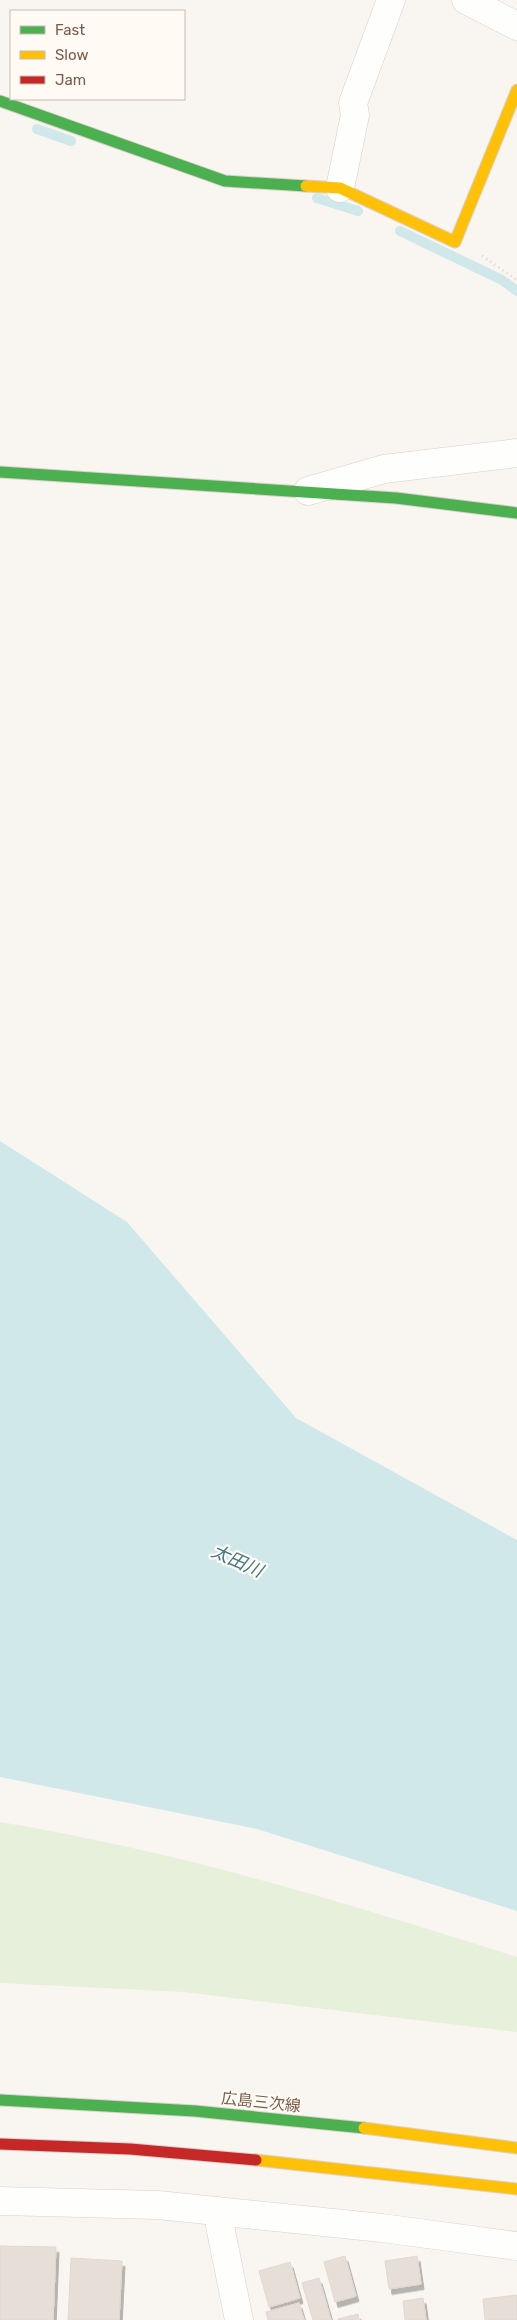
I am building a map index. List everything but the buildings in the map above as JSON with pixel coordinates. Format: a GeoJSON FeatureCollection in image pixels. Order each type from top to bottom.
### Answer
{"type":"FeatureCollection","features":[{"type":"Feature","properties":{"kind":"street"},"geometry":{"type":"LineString","coordinates":[[340,188],[355,115],[354,102],[391,0]]}},
{"type":"Feature","properties":{"kind":"street"},"geometry":{"type":"LineString","coordinates":[[466,0],[517,26]]}},
{"type":"Feature","properties":{"kind":"street"},"geometry":{"type":"LineString","coordinates":[[0,101],[225,180],[340,188],[455,242],[517,90]]}},
{"type":"Feature","properties":{"kind":"street"},"geometry":{"type":"LineString","coordinates":[[306,492],[384,469],[517,453]]}},
{"type":"Feature","properties":{"kind":"street"},"geometry":{"type":"LineString","coordinates":[[0,472],[396,498],[517,513]]}},
{"type":"Feature","properties":{"kind":"street","name":"広島三次線"},"geometry":{"type":"LineString","coordinates":[[0,2100],[54,2101],[232,2115],[404,2132],[517,2148]]}},
{"type":"Feature","properties":{"kind":"street"},"geometry":{"type":"LineString","coordinates":[[0,2144],[230,2156],[517,2189]]}},
{"type":"Feature","properties":{"kind":"street"},"geometry":{"type":"LineString","coordinates":[[0,2201],[158,2205],[382,2228],[517,2246]]}},
{"type":"Feature","properties":{"kind":"street"},"geometry":{"type":"LineString","coordinates":[[218,2211],[239,2320]]}},
{"type":"Feature","properties":{"kind":"path"},"geometry":{"type":"LineString","coordinates":[[455,242],[497,265],[517,280]]}},
{"type":"Feature","properties":{"kind":"green space"},"geometry":{"type":"Polygon","coordinates":[[[0,1822],[66,1834],[197,1863],[325,1898],[517,1957],[517,2032],[184,1992],[0,1983],[0,1822]]]}},
{"type":"Feature","properties":{"kind":"water","name":"太田川"},"geometry":{"type":"Polygon","coordinates":[[[0,1141],[127,1222],[296,1418],[517,1540],[517,1911],[257,1829],[0,1777],[0,1141]]]}},
{"type":"Feature","properties":{"kind":"waterway"},"geometry":{"type":"LineString","coordinates":[[37,129],[71,141]]}},
{"type":"Feature","properties":{"kind":"waterway"},"geometry":{"type":"LineString","coordinates":[[317,198],[358,211]]}},
{"type":"Feature","properties":{"kind":"waterway"},"geometry":{"type":"LineString","coordinates":[[400,231],[502,280],[517,291]]}},
{"type":"Feature","properties":{"kind":"traffic: fast"},"geometry":{"type":"LineString","coordinates":[[0,101],[225,181],[306,186]]}},
{"type":"Feature","properties":{"kind":"traffic: fast"},"geometry":{"type":"LineString","coordinates":[[0,472],[396,498],[517,513]]}},
{"type":"Feature","properties":{"kind":"traffic: fast"},"geometry":{"type":"LineString","coordinates":[[0,2100],[195,2111],[364,2128]]}},
{"type":"Feature","properties":{"kind":"traffic: slow"},"geometry":{"type":"LineString","coordinates":[[306,186],[340,188],[455,242],[517,90]]}},
{"type":"Feature","properties":{"kind":"traffic: slow"},"geometry":{"type":"LineString","coordinates":[[364,2128],[517,2148]]}},
{"type":"Feature","properties":{"kind":"traffic: slow"},"geometry":{"type":"LineString","coordinates":[[256,2160],[517,2189]]}},
{"type":"Feature","properties":{"kind":"traffic: jam"},"geometry":{"type":"LineString","coordinates":[[0,2144],[130,2149],[256,2160]]}}]}
